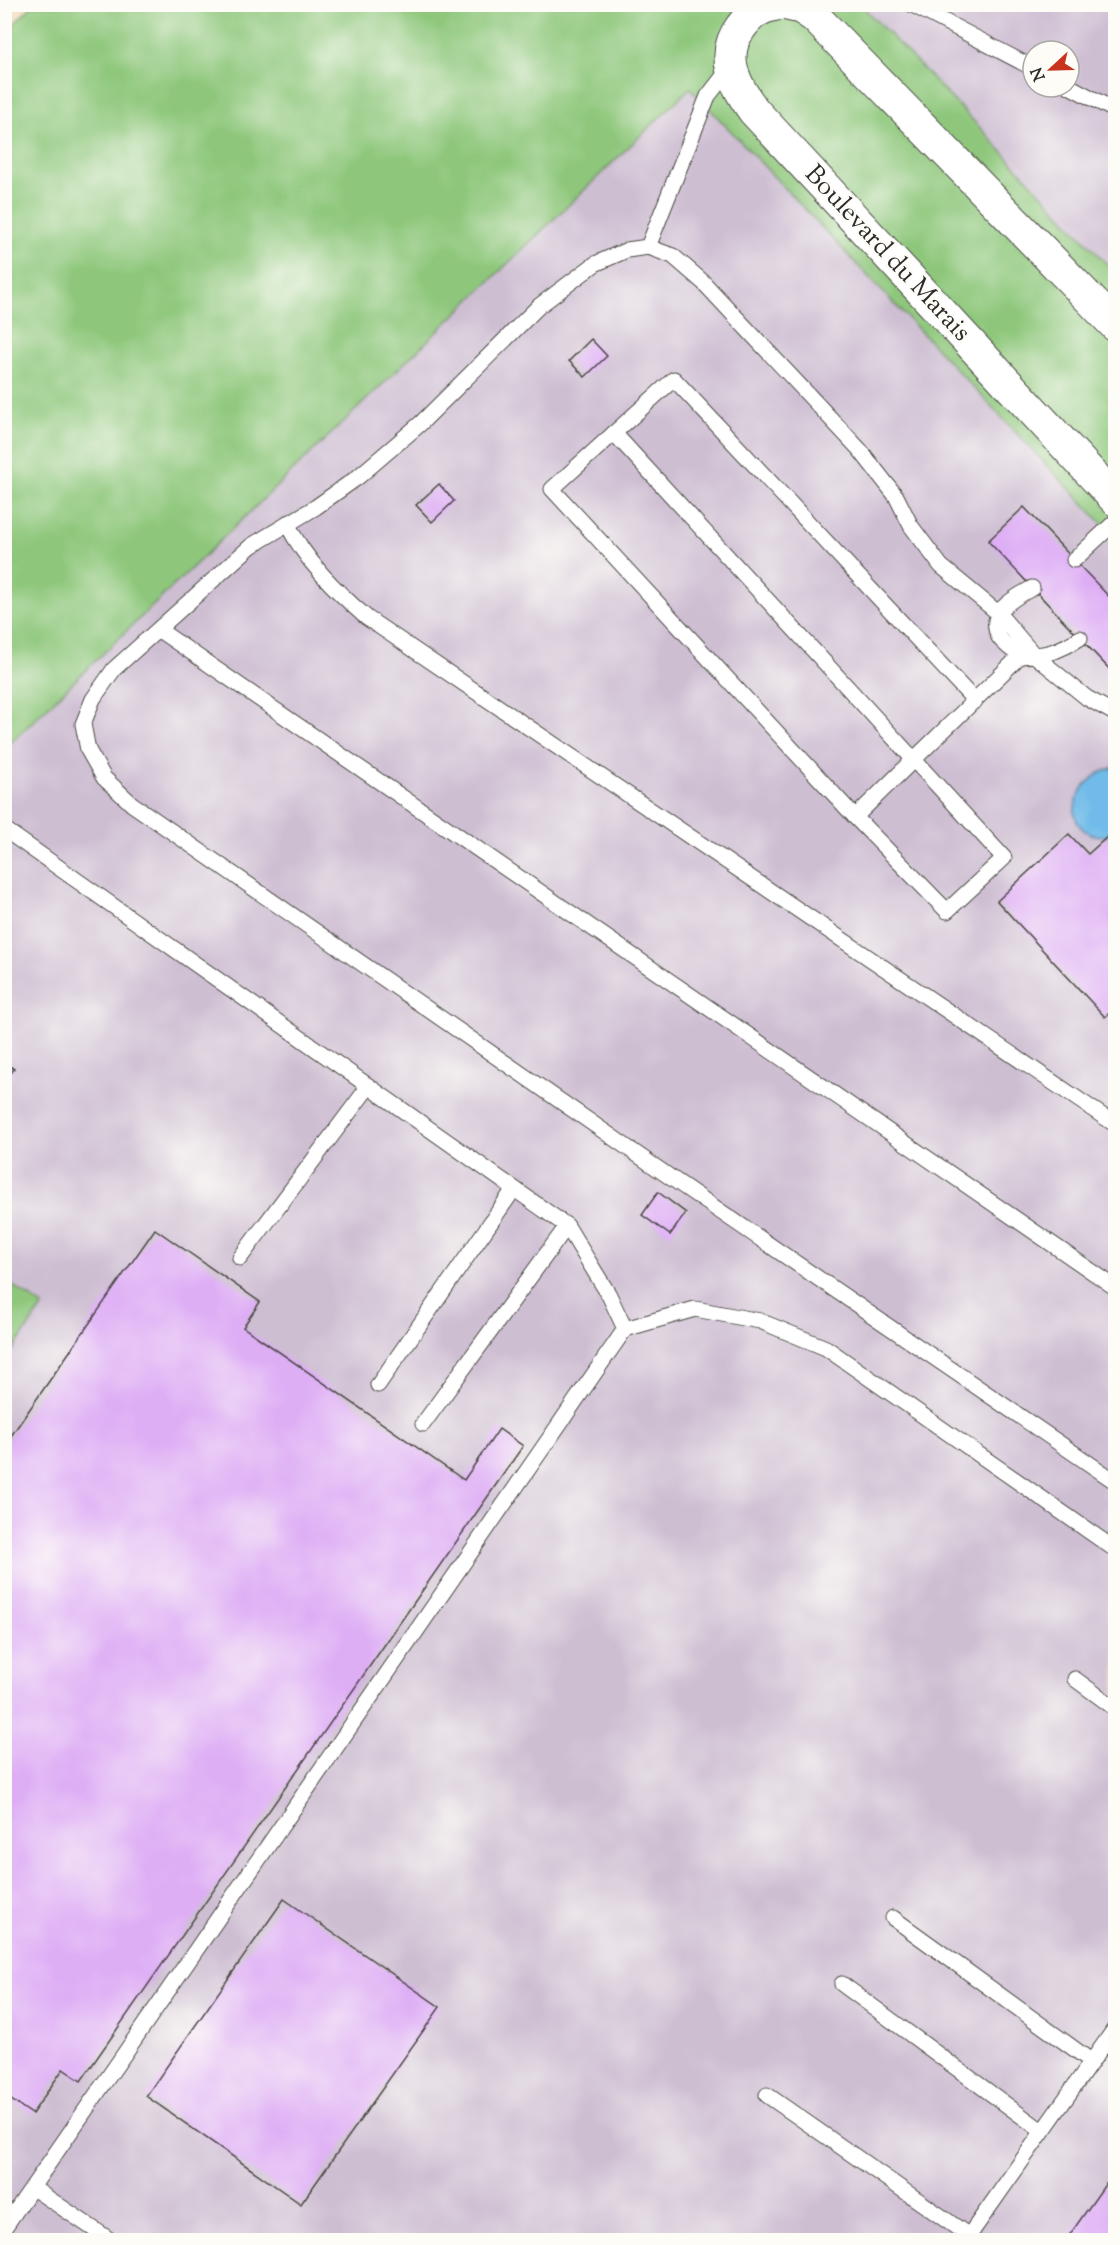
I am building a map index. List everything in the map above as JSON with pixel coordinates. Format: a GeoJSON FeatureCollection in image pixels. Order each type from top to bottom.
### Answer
{"type":"FeatureCollection","features":[{"type":"Feature","properties":{"kind":"street"},"geometry":{"type":"LineString","coordinates":[[730,68],[729,49],[749,16],[766,6],[780,4]]}},
{"type":"Feature","properties":{"kind":"street"},"geometry":{"type":"LineString","coordinates":[[785,4],[802,8],[816,17],[1116,326]]}},
{"type":"Feature","properties":{"kind":"street","name":"Boulevard du Marais"},"geometry":{"type":"LineString","coordinates":[[730,68],[741,93],[754,111],[1116,500]]}},
{"type":"Feature","properties":{"kind":"lane"},"geometry":{"type":"LineString","coordinates":[[911,4],[1021,62]]}},
{"type":"Feature","properties":{"kind":"lane"},"geometry":{"type":"LineString","coordinates":[[648,247],[708,96],[730,68]]}},
{"type":"Feature","properties":{"kind":"lane"},"geometry":{"type":"LineString","coordinates":[[1081,93],[1116,111]]}},
{"type":"Feature","properties":{"kind":"lane"},"geometry":{"type":"LineString","coordinates":[[1116,714],[1087,698],[1027,656],[998,613],[941,566],[911,526],[896,496],[860,450],[703,282],[673,256],[648,247],[627,250],[595,264],[539,306],[420,424],[358,477],[316,507],[251,546],[114,669],[93,699],[83,724],[88,750],[104,778],[132,804],[651,1164],[1116,1482]]}},
{"type":"Feature","properties":{"kind":"lane"},"geometry":{"type":"LineString","coordinates":[[614,433],[1004,858],[947,911],[855,817],[552,489],[614,433],[674,379],[975,701]]}},
{"type":"Feature","properties":{"kind":"lane"},"geometry":{"type":"LineString","coordinates":[[1074,560],[1116,520]]}},
{"type":"Feature","properties":{"kind":"lane"},"geometry":{"type":"LineString","coordinates":[[287,523],[301,547],[332,586],[367,618],[1116,1125]]}},
{"type":"Feature","properties":{"kind":"lane"},"geometry":{"type":"LineString","coordinates":[[998,613],[1011,600],[1032,588]]}},
{"type":"Feature","properties":{"kind":"lane"},"geometry":{"type":"LineString","coordinates":[[159,630],[1116,1288]]}},
{"type":"Feature","properties":{"kind":"lane"},"geometry":{"type":"LineString","coordinates":[[855,817],[975,701],[1027,656],[1048,654],[1080,638]]}},
{"type":"Feature","properties":{"kind":"lane"},"geometry":{"type":"LineString","coordinates":[[4,829],[567,1226],[609,1295],[625,1329]]}},
{"type":"Feature","properties":{"kind":"lane"},"geometry":{"type":"LineString","coordinates":[[240,1258],[369,1086]]}},
{"type":"Feature","properties":{"kind":"lane"},"geometry":{"type":"LineString","coordinates":[[378,1385],[514,1189]]}},
{"type":"Feature","properties":{"kind":"lane"},"geometry":{"type":"LineString","coordinates":[[423,1424],[567,1226]]}},
{"type":"Feature","properties":{"kind":"lane"},"geometry":{"type":"LineString","coordinates":[[4,2228],[625,1329],[696,1309],[760,1321],[826,1348],[1116,1550]]}},
{"type":"Feature","properties":{"kind":"lane"},"geometry":{"type":"LineString","coordinates":[[1075,1679],[1116,1709]]}},
{"type":"Feature","properties":{"kind":"lane"},"geometry":{"type":"LineString","coordinates":[[892,1918],[1091,2061]]}},
{"type":"Feature","properties":{"kind":"lane"},"geometry":{"type":"LineString","coordinates":[[842,1984],[1042,2131]]}},
{"type":"Feature","properties":{"kind":"lane"},"geometry":{"type":"LineString","coordinates":[[767,2095],[967,2238],[1116,2027]]}},
{"type":"Feature","properties":{"kind":"lane"},"geometry":{"type":"LineString","coordinates":[[33,2188],[110,2241]]}},
{"type":"Feature","properties":{"kind":"shaded area"},"geometry":{"type":"Polygon","coordinates":[[[861,5],[1115,5],[1115,273],[986,134],[861,5]]]}},
{"type":"Feature","properties":{"kind":"shaded area"},"geometry":{"type":"Polygon","coordinates":[[[691,88],[1115,537],[1115,2240],[5,2240],[5,748],[691,88]]]}},
{"type":"Feature","properties":{"kind":"green space"},"geometry":{"type":"Polygon","coordinates":[[[33,5],[861,5],[986,134],[1115,273],[1115,537],[690,88],[5,748],[4,33],[33,5]]]}},
{"type":"Feature","properties":{"kind":"green space"},"geometry":{"type":"Polygon","coordinates":[[[4,1280],[43,1306],[12,1351],[5,1346],[4,1280]]]}},
{"type":"Feature","properties":{"kind":"water"},"geometry":{"type":"Polygon","coordinates":[[[1115,767],[1115,829],[1108,836],[1092,834],[1081,828],[1076,818],[1075,807],[1079,795],[1087,783],[1099,773],[1115,767]]]}},
{"type":"Feature","properties":{"kind":"building"},"geometry":{"type":"Polygon","coordinates":[[[591,339],[607,356],[585,377],[569,361],[591,339]]]}},
{"type":"Feature","properties":{"kind":"building"},"geometry":{"type":"Polygon","coordinates":[[[439,484],[454,501],[432,522],[416,505],[439,484]]]}},
{"type":"Feature","properties":{"kind":"building"},"geometry":{"type":"Polygon","coordinates":[[[1024,507],[1116,604],[1116,676],[988,541],[1024,507]]]}},
{"type":"Feature","properties":{"kind":"building"},"geometry":{"type":"Polygon","coordinates":[[[1116,829],[1116,1007],[1105,1017],[997,901],[1069,834],[1088,854],[1116,829]]]}},
{"type":"Feature","properties":{"kind":"building"},"geometry":{"type":"Polygon","coordinates":[[[4,1062],[14,1069],[4,1082],[4,1062]]]}},
{"type":"Feature","properties":{"kind":"building"},"geometry":{"type":"Polygon","coordinates":[[[658,1192],[686,1213],[670,1235],[642,1215],[658,1192]]]}},
{"type":"Feature","properties":{"kind":"building"},"geometry":{"type":"Polygon","coordinates":[[[155,1229],[260,1302],[243,1327],[464,1480],[499,1429],[523,1446],[81,2081],[63,2069],[32,2114],[4,2095],[4,1446],[155,1229]]]}},
{"type":"Feature","properties":{"kind":"building"},"geometry":{"type":"Polygon","coordinates":[[[284,1899],[440,2007],[301,2204],[146,2096],[284,1899]]]}},
{"type":"Feature","properties":{"kind":"building"},"geometry":{"type":"Polygon","coordinates":[[[1116,2169],[1116,2240],[1066,2240],[1116,2169]]]}}]}
